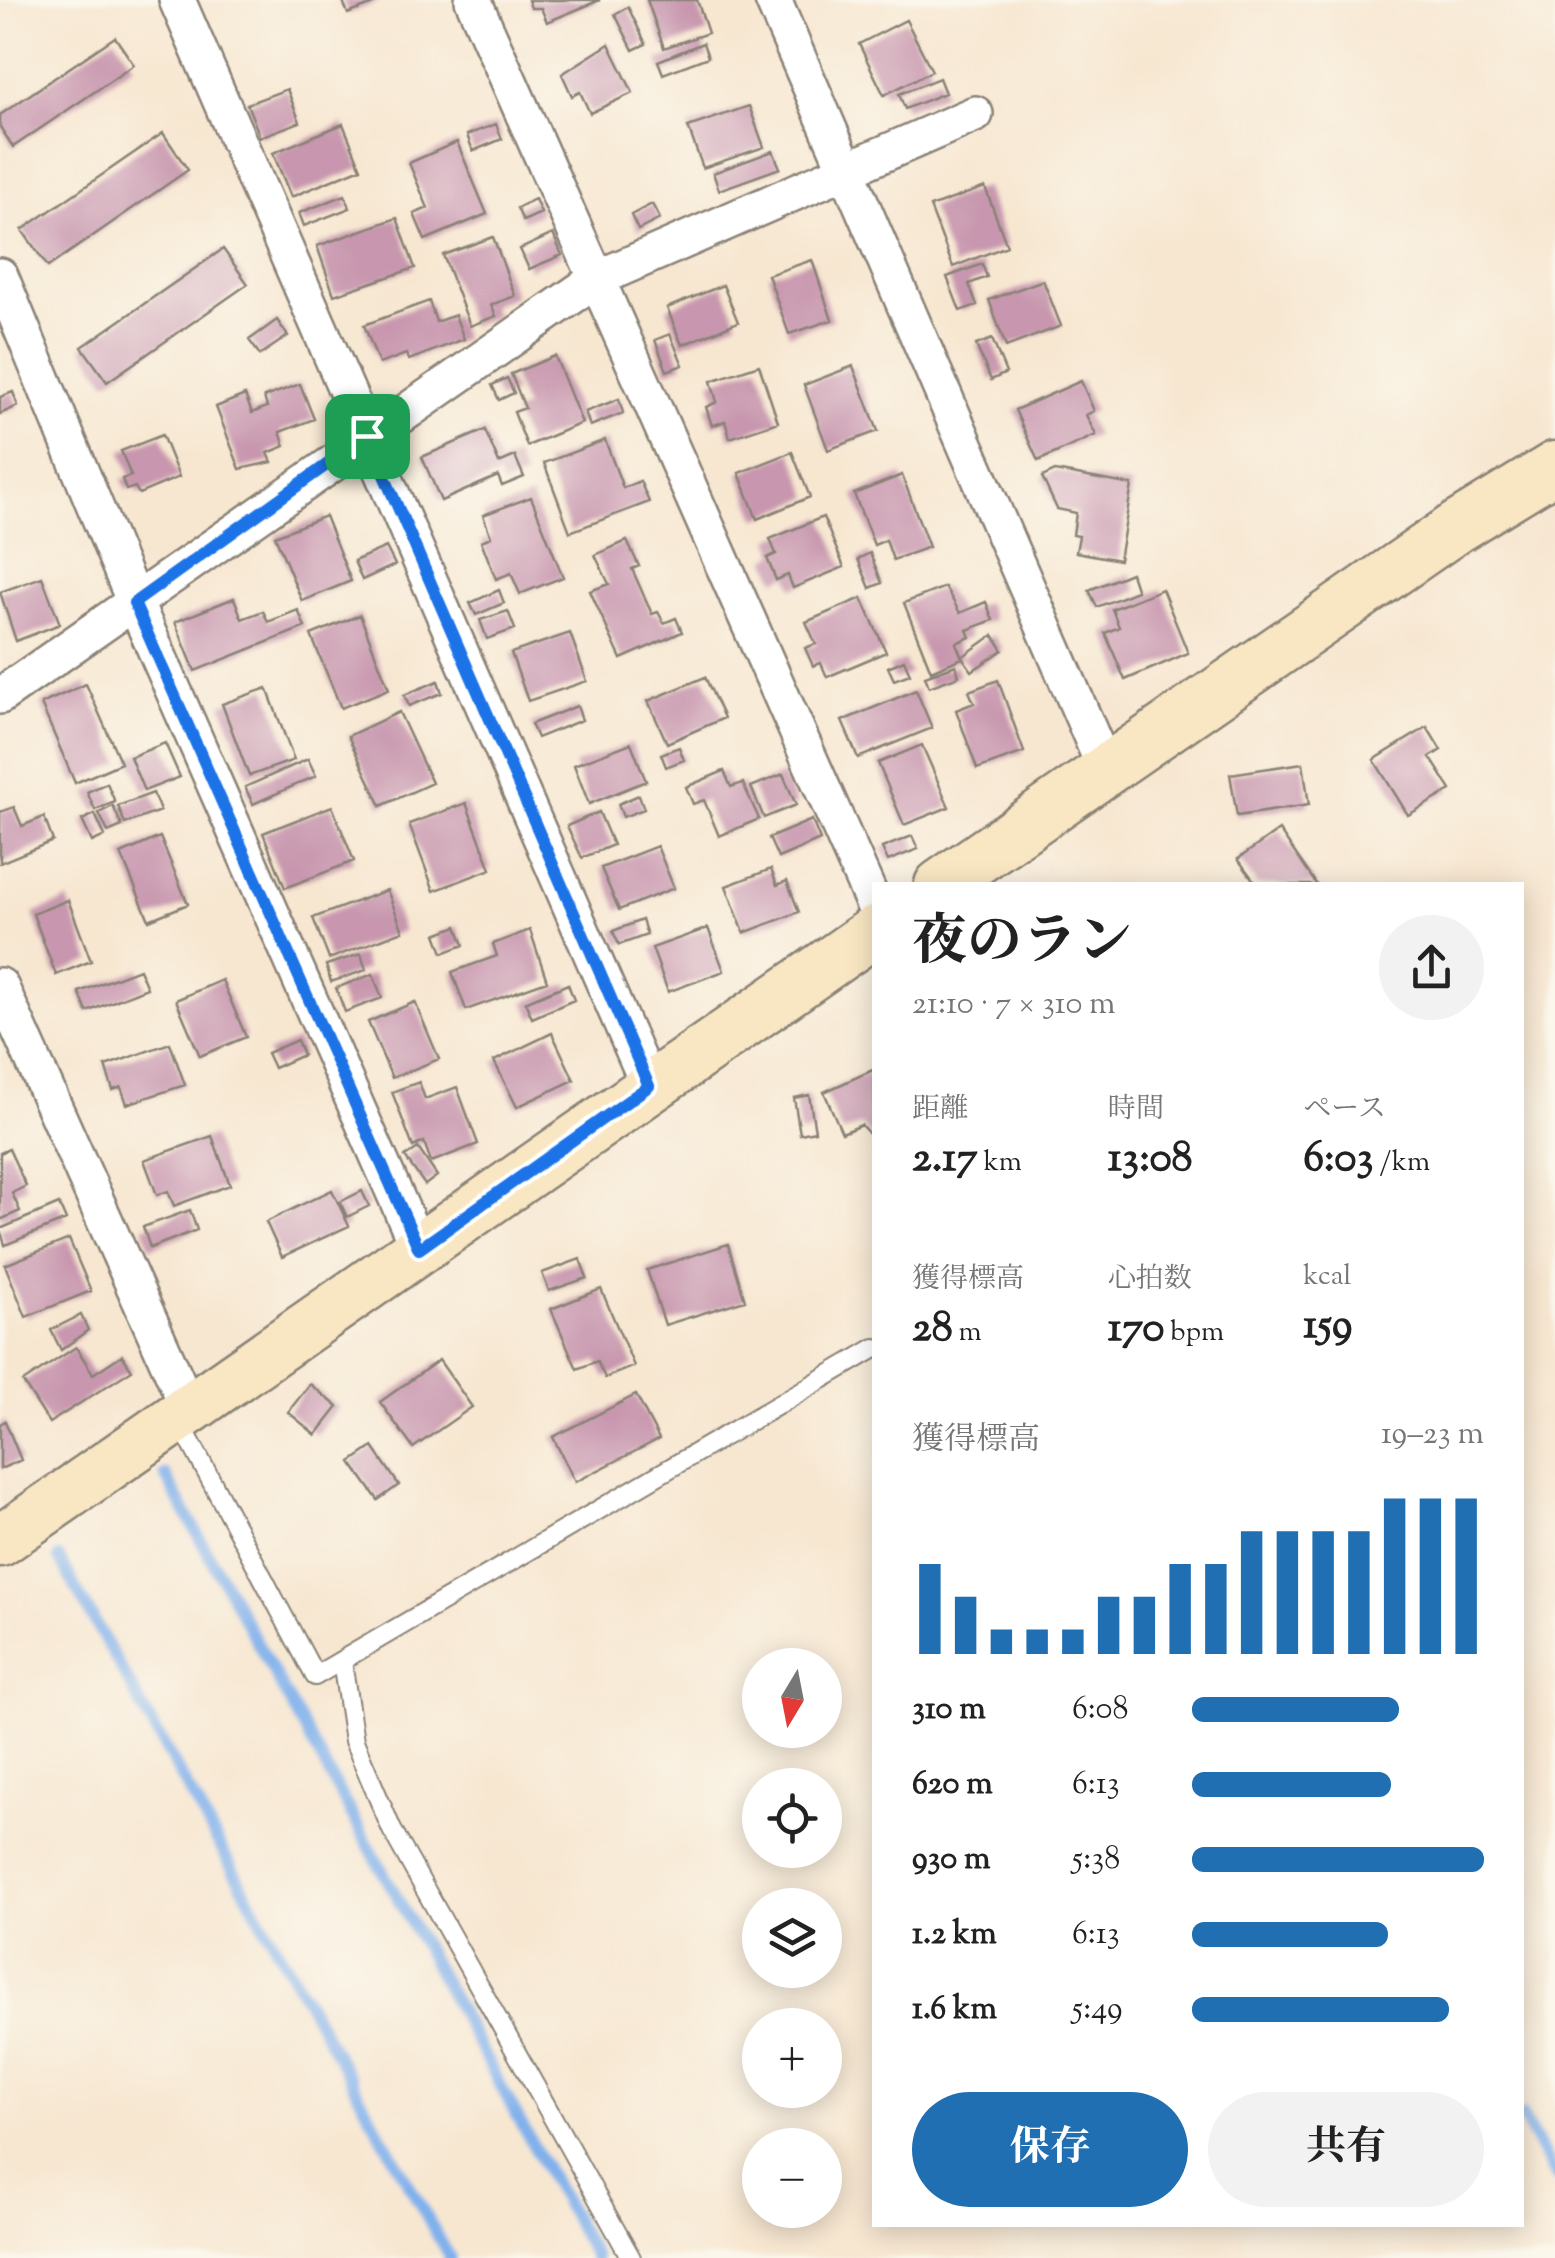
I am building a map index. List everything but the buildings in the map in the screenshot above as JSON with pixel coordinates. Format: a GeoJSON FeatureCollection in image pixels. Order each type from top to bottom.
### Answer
{"type":"FeatureCollection","features":[{"type":"Feature","properties":{"kind":"street"},"geometry":{"type":"LineString","coordinates":[[177,0],[649,1086]]}},
{"type":"Feature","properties":{"kind":"street"},"geometry":{"type":"LineString","coordinates":[[474,0],[872,901]]}},
{"type":"Feature","properties":{"kind":"street"},"geometry":{"type":"LineString","coordinates":[[774,0],[1105,768]]}},
{"type":"Feature","properties":{"kind":"street"},"geometry":{"type":"LineString","coordinates":[[0,696],[598,278],[975,114]]}},
{"type":"Feature","properties":{"kind":"street"},"geometry":{"type":"LineString","coordinates":[[0,276],[134,603],[419,1249]]}},
{"type":"Feature","properties":{"kind":"street"},"geometry":{"type":"LineString","coordinates":[[944,882],[1457,527],[1555,467]]}},
{"type":"Feature","properties":{"kind":"street"},"geometry":{"type":"LineString","coordinates":[[0,1542],[872,933]]}},
{"type":"Feature","properties":{"kind":"street"},"geometry":{"type":"LineString","coordinates":[[0,986],[183,1414]]}},
{"type":"Feature","properties":{"kind":"lane"},"geometry":{"type":"LineString","coordinates":[[183,1414],[314,1676],[872,1350]]}},
{"type":"Feature","properties":{"kind":"lane"},"geometry":{"type":"LineString","coordinates":[[342,1661],[354,1741],[392,1830],[631,2258]]}},
{"type":"Feature","properties":{"kind":"waterway"},"geometry":{"type":"LineString","coordinates":[[165,1475],[595,2258]]}},
{"type":"Feature","properties":{"kind":"waterway"},"geometry":{"type":"LineString","coordinates":[[59,1558],[450,2258]]}},
{"type":"Feature","properties":{"kind":"waterway"},"geometry":{"type":"LineString","coordinates":[[1524,2119],[1555,2176]]}},
{"type":"Feature","properties":{"kind":"route"},"geometry":{"type":"LineString","coordinates":[[367,436],[649,1086],[419,1249],[134,603],[367,436]]}}]}
